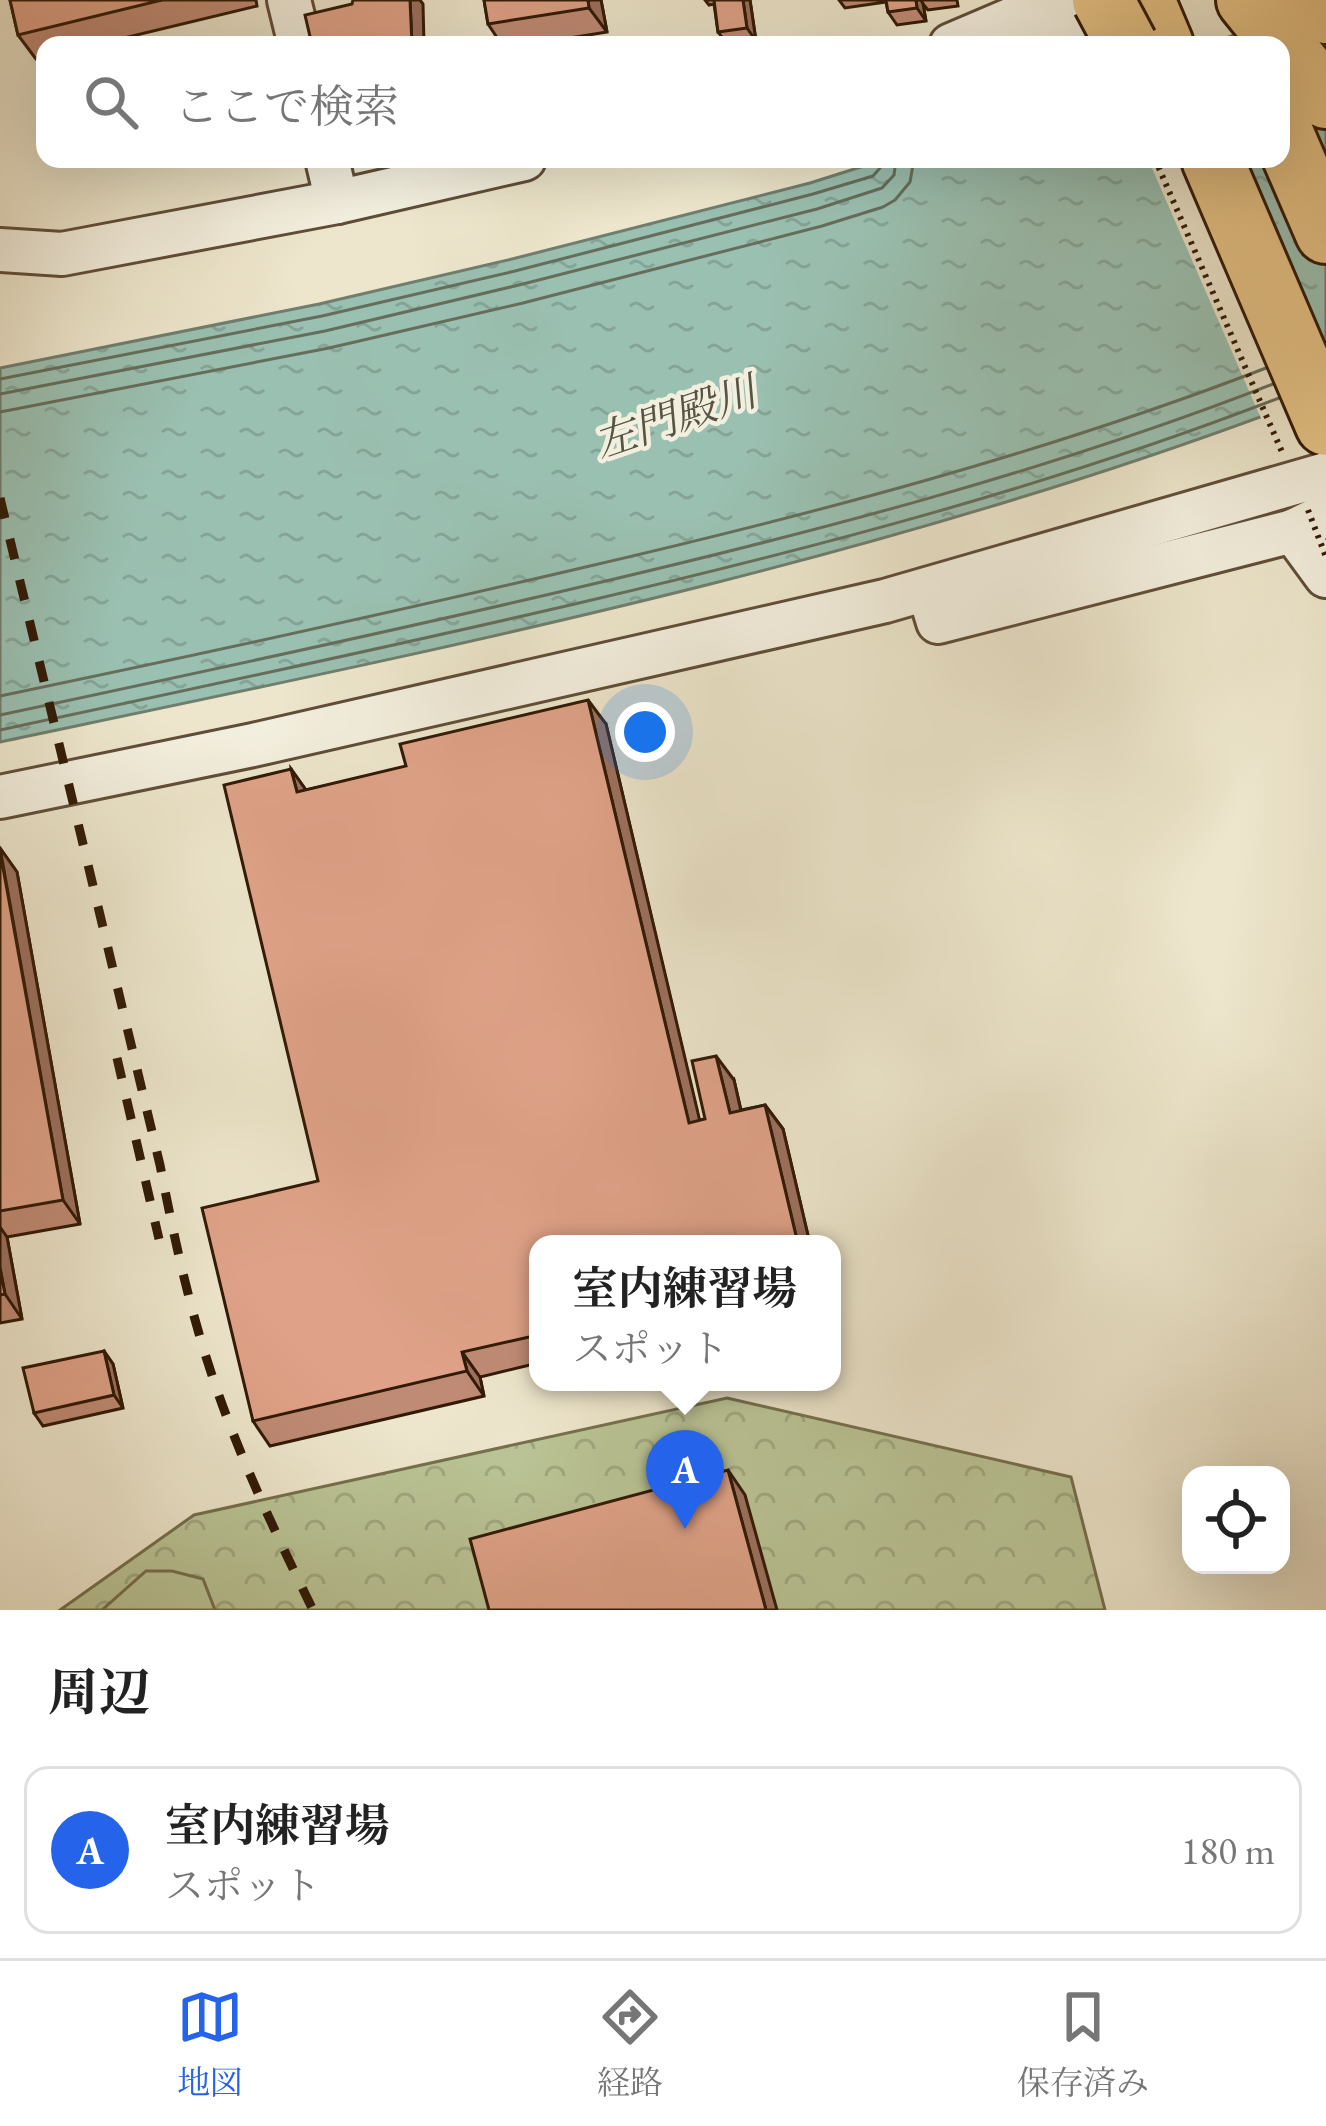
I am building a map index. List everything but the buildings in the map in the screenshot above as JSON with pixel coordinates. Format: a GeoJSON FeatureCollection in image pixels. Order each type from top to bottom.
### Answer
{"type":"FeatureCollection","features":[{"type":"Feature","properties":{"kind":"highway"},"geometry":{"type":"LineString","coordinates":[[1102,0],[1122,36]]}},
{"type":"Feature","properties":{"kind":"highway"},"geometry":{"type":"LineString","coordinates":[[1139,0],[1158,36]]}},
{"type":"Feature","properties":{"kind":"highway"},"geometry":{"type":"LineString","coordinates":[[1226,0],[1243,36]]}},
{"type":"Feature","properties":{"kind":"highway"},"geometry":{"type":"LineString","coordinates":[[1235,0],[1245,36]]}},
{"type":"Feature","properties":{"kind":"highway"},"geometry":{"type":"LineString","coordinates":[[1247,0],[1276,36]]}},
{"type":"Feature","properties":{"kind":"highway"},"geometry":{"type":"LineString","coordinates":[[1315,0],[1326,13]]}},
{"type":"Feature","properties":{"kind":"highway"},"geometry":{"type":"LineString","coordinates":[[1290,53],[1326,98]]}},
{"type":"Feature","properties":{"kind":"highway"},"geometry":{"type":"LineString","coordinates":[[1290,150],[1326,233]]}},
{"type":"Feature","properties":{"kind":"highway"},"geometry":{"type":"LineString","coordinates":[[1192,168],[1305,419]]}},
{"type":"Feature","properties":{"kind":"highway"},"geometry":{"type":"LineString","coordinates":[[1215,168],[1305,419]]}},
{"type":"Feature","properties":{"kind":"street"},"geometry":{"type":"LineString","coordinates":[[289,0],[298,36]]}},
{"type":"Feature","properties":{"kind":"street"},"geometry":{"type":"LineString","coordinates":[[972,36],[1057,0]]}},
{"type":"Feature","properties":{"kind":"street"},"geometry":{"type":"LineString","coordinates":[[1044,36],[1139,0]]}},
{"type":"Feature","properties":{"kind":"street"},"geometry":{"type":"LineString","coordinates":[[329,168],[337,202]]}},
{"type":"Feature","properties":{"kind":"street"},"geometry":{"type":"LineString","coordinates":[[0,250],[62,254],[337,202],[485,168]]}},
{"type":"Feature","properties":{"kind":"street"},"geometry":{"type":"LineString","coordinates":[[1316,518],[1326,576]]}},
{"type":"Feature","properties":{"kind":"street"},"geometry":{"type":"LineString","coordinates":[[0,797],[253,746],[928,590],[1316,518]]}},
{"type":"Feature","properties":{"kind":"street"},"geometry":{"type":"LineString","coordinates":[[928,590],[938,622],[1316,518]]}},
{"type":"Feature","properties":{"kind":"path"},"geometry":{"type":"LineString","coordinates":[[1160,168],[1305,419]]}},
{"type":"Feature","properties":{"kind":"green space"},"geometry":{"type":"Polygon","coordinates":[[[727,1398],[1071,1477],[1105,1610],[60,1610],[194,1515],[727,1398]]]}},
{"type":"Feature","properties":{"kind":"green space"},"geometry":{"type":"Polygon","coordinates":[[[146,1571],[172,1571],[203,1579],[215,1610],[102,1610],[146,1571]]]}},
{"type":"Feature","properties":{"kind":"water","name":"左門殿川"},"geometry":{"type":"Polygon","coordinates":[[[1326,0],[1326,392],[1002,504],[837,551],[503,634],[0,742],[0,368],[319,304],[512,259],[858,168],[1290,168],[1290,36],[1231,36],[1326,0]]]}},
{"type":"Feature","properties":{"kind":"pier"},"geometry":{"type":"Polygon","coordinates":[[[1152,168],[1246,168],[1326,399],[1263,423],[1152,168]]]}},
{"type":"Feature","properties":{"kind":"railway"},"geometry":{"type":"LineString","coordinates":[[0,498],[193,1314],[243,1457],[313,1610]]}},
{"type":"Feature","properties":{"kind":"railway"},"geometry":{"type":"LineString","coordinates":[[117,1058],[159,1239]]}},
{"type":"Feature","properties":{"kind":"place","name":"室内練習場"},"geometry":{"type":"Point","coordinates":[685,1529]}}]}
